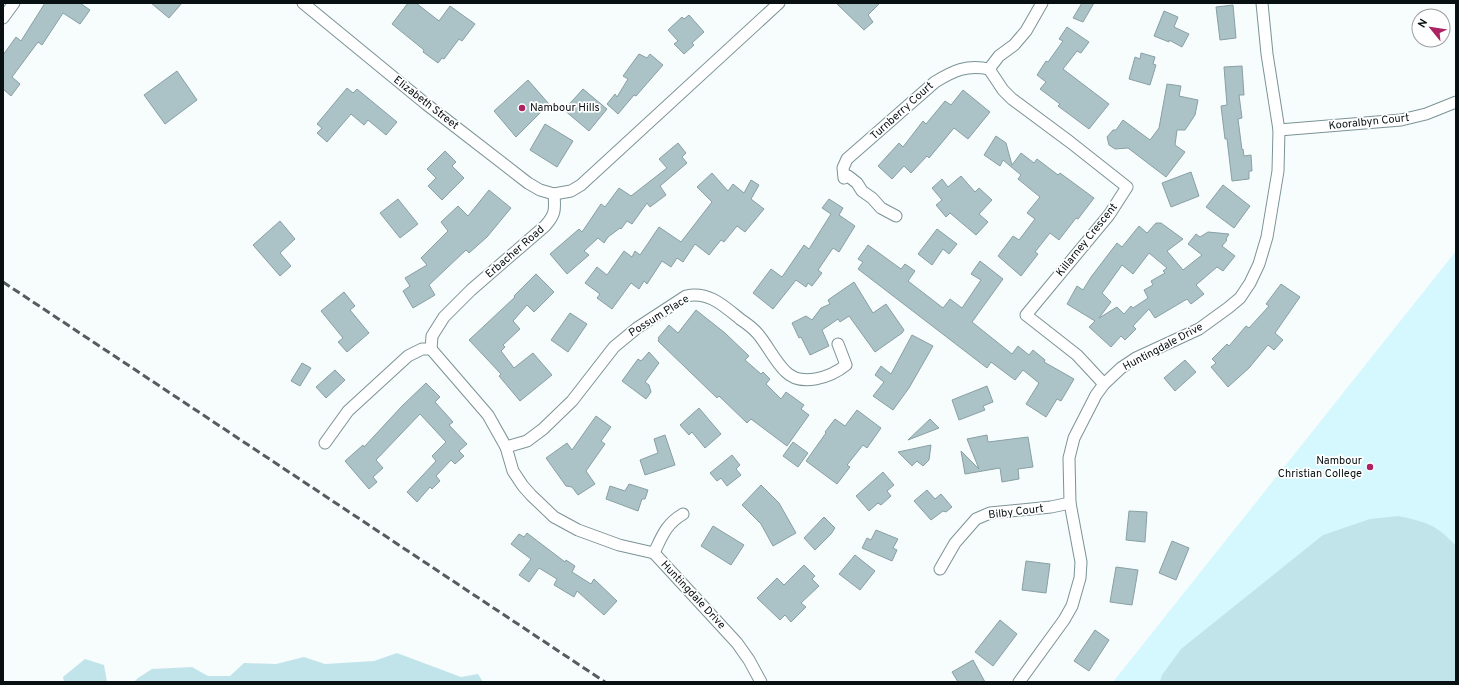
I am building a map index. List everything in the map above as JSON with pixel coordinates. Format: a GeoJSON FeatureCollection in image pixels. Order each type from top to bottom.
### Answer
{"type":"FeatureCollection","features":[{"type":"Feature","properties":{"kind":"street"},"geometry":{"type":"LineString","coordinates":[[3,18],[14,3]]}},
{"type":"Feature","properties":{"kind":"street","name":"Elizabeth Street"},"geometry":{"type":"LineString","coordinates":[[303,3],[426,104],[528,183],[540,190],[554,194]]}},
{"type":"Feature","properties":{"kind":"street"},"geometry":{"type":"LineString","coordinates":[[554,194],[571,191],[581,185],[779,3]]}},
{"type":"Feature","properties":{"kind":"street"},"geometry":{"type":"LineString","coordinates":[[989,69],[999,56],[1014,45],[1026,31],[1042,3]]}},
{"type":"Feature","properties":{"kind":"street","name":"Huntingdale Drive"},"geometry":{"type":"LineString","coordinates":[[1018,682],[1064,620],[1072,606],[1076,593],[1080,578],[1080,562],[1070,503],[1069,458],[1074,438],[1096,395],[1104,384],[1121,368],[1136,358],[1199,329],[1240,298],[1250,283],[1259,264],[1267,237],[1278,171],[1279,130],[1267,54],[1263,3]]}},
{"type":"Feature","properties":{"kind":"street","name":"Turnberry Court"},"geometry":{"type":"LineString","coordinates":[[896,216],[881,208],[872,198],[862,192],[857,183],[848,176],[844,178],[843,168],[847,159],[935,82],[948,74],[967,67],[989,69]]}},
{"type":"Feature","properties":{"kind":"street","name":"Killarney Crescent"},"geometry":{"type":"LineString","coordinates":[[989,69],[1003,90],[1012,98],[1127,187],[1109,215],[1026,315],[1050,332],[1077,355],[1104,384]]}},
{"type":"Feature","properties":{"kind":"street","name":"Kooralbyn Court"},"geometry":{"type":"LineString","coordinates":[[1279,130],[1401,120],[1426,114],[1456,102]]}},
{"type":"Feature","properties":{"kind":"street","name":"Erbacher Road"},"geometry":{"type":"LineString","coordinates":[[431,349],[432,336],[444,317],[552,218],[555,209],[554,194]]}},
{"type":"Feature","properties":{"kind":"street","name":"Possum Place"},"geometry":{"type":"LineString","coordinates":[[506,447],[527,441],[543,429],[572,401],[614,347],[631,332],[686,296],[695,294],[719,302],[757,332],[780,366],[786,373],[796,378],[814,379],[838,372],[846,365],[838,344]]}},
{"type":"Feature","properties":{"kind":"street"},"geometry":{"type":"LineString","coordinates":[[325,443],[348,411],[408,356],[422,349],[431,349]]}},
{"type":"Feature","properties":{"kind":"street","name":"Huntingdale Drive"},"geometry":{"type":"LineString","coordinates":[[431,349],[488,415],[506,447],[513,471],[523,486],[554,517],[578,530],[654,554],[737,643],[749,660],[761,682]]}},
{"type":"Feature","properties":{"kind":"street","name":"Bilby Court"},"geometry":{"type":"LineString","coordinates":[[940,569],[955,543],[976,519],[990,513],[1051,507],[1070,503]]}},
{"type":"Feature","properties":{"kind":"street"},"geometry":{"type":"LineString","coordinates":[[654,554],[666,528],[683,514]]}},
{"type":"Feature","properties":{"kind":"shaded area","name":"Nambour Christian College"},"geometry":{"type":"Polygon","coordinates":[[[1456,251],[1456,682],[1113,682],[1456,251]]]}},
{"type":"Feature","properties":{"kind":"shaded area"},"geometry":{"type":"Polygon","coordinates":[[[1398,516],[1423,522],[1436,528],[1456,546],[1456,682],[1160,682],[1162,675],[1181,649],[1323,535],[1370,519],[1398,516]]]}},
{"type":"Feature","properties":{"kind":"shaded area"},"geometry":{"type":"Polygon","coordinates":[[[397,653],[461,677],[478,674],[483,682],[134,682],[152,669],[192,667],[208,676],[230,676],[244,663],[276,664],[304,657],[325,664],[374,661],[397,653]]]}},
{"type":"Feature","properties":{"kind":"shaded area"},"geometry":{"type":"Polygon","coordinates":[[[85,659],[104,665],[107,682],[64,682],[63,677],[85,659]]]}},
{"type":"Feature","properties":{"kind":"building"},"geometry":{"type":"Polygon","coordinates":[[[45,3],[80,3],[90,10],[80,24],[63,13],[42,45],[38,42],[12,77],[20,84],[11,96],[3,89],[3,55],[16,37],[21,41],[45,3]]]}},
{"type":"Feature","properties":{"kind":"building"},"geometry":{"type":"Polygon","coordinates":[[[151,3],[182,3],[169,18],[151,3]]]}},
{"type":"Feature","properties":{"kind":"building"},"geometry":{"type":"Polygon","coordinates":[[[408,3],[416,3],[439,21],[450,6],[475,24],[462,41],[459,39],[444,59],[442,58],[438,63],[423,52],[424,50],[392,24],[408,3]]]}},
{"type":"Feature","properties":{"kind":"building"},"geometry":{"type":"Polygon","coordinates":[[[836,3],[880,3],[868,15],[873,22],[864,30],[836,3]]]}},
{"type":"Feature","properties":{"kind":"building"},"geometry":{"type":"Polygon","coordinates":[[[1082,3],[1094,3],[1083,22],[1073,18],[1082,3]]]}},
{"type":"Feature","properties":{"kind":"building"},"geometry":{"type":"Polygon","coordinates":[[[1233,5],[1236,38],[1220,40],[1216,7],[1233,5]]]}},
{"type":"Feature","properties":{"kind":"building"},"geometry":{"type":"Polygon","coordinates":[[[1164,11],[1178,17],[1174,27],[1189,34],[1182,47],[1169,40],[1169,42],[1154,36],[1164,11]]]}},
{"type":"Feature","properties":{"kind":"building"},"geometry":{"type":"Polygon","coordinates":[[[689,15],[704,32],[692,43],[694,45],[684,54],[674,44],[678,41],[668,30],[682,17],[684,19],[689,15]]]}},
{"type":"Feature","properties":{"kind":"building"},"geometry":{"type":"Polygon","coordinates":[[[1067,27],[1089,42],[1081,53],[1077,51],[1063,69],[1109,104],[1089,129],[1058,106],[1060,104],[1040,89],[1046,82],[1037,75],[1046,61],[1048,62],[1063,41],[1059,39],[1067,27]]]}},
{"type":"Feature","properties":{"kind":"building"},"geometry":{"type":"Polygon","coordinates":[[[1141,53],[1155,57],[1153,64],[1156,65],[1150,85],[1129,79],[1135,57],[1140,59],[1141,53]]]}},
{"type":"Feature","properties":{"kind":"building"},"geometry":{"type":"Polygon","coordinates":[[[639,54],[647,58],[650,54],[663,65],[618,114],[607,104],[615,94],[617,97],[628,79],[623,76],[639,54]]]}},
{"type":"Feature","properties":{"kind":"building"},"geometry":{"type":"Polygon","coordinates":[[[1242,66],[1244,95],[1239,95],[1242,118],[1238,119],[1242,150],[1243,149],[1244,156],[1251,155],[1252,171],[1249,171],[1249,179],[1232,181],[1221,106],[1227,105],[1224,67],[1242,66]]]}},
{"type":"Feature","properties":{"kind":"building"},"geometry":{"type":"Polygon","coordinates":[[[177,71],[197,100],[165,124],[144,95],[177,71]]]}},
{"type":"Feature","properties":{"kind":"building","name":"Nambour Hills"},"geometry":{"type":"Polygon","coordinates":[[[528,80],[549,104],[516,137],[494,111],[528,80]]]}},
{"type":"Feature","properties":{"kind":"building"},"geometry":{"type":"Polygon","coordinates":[[[1167,84],[1181,86],[1179,96],[1198,100],[1195,115],[1185,130],[1177,130],[1175,145],[1185,152],[1166,177],[1128,148],[1115,149],[1109,145],[1107,137],[1113,130],[1116,130],[1123,120],[1150,140],[1159,128],[1167,84]]]}},
{"type":"Feature","properties":{"kind":"building"},"geometry":{"type":"Polygon","coordinates":[[[347,88],[353,93],[357,89],[397,122],[386,135],[368,120],[364,125],[351,114],[327,142],[317,133],[322,128],[317,124],[347,88]]]}},
{"type":"Feature","properties":{"kind":"building"},"geometry":{"type":"Polygon","coordinates":[[[583,89],[607,109],[589,131],[564,110],[583,89]]]}},
{"type":"Feature","properties":{"kind":"building"},"geometry":{"type":"Polygon","coordinates":[[[963,90],[990,112],[968,139],[954,128],[929,158],[927,156],[911,173],[904,166],[892,179],[878,166],[899,143],[903,147],[923,121],[926,124],[945,101],[951,105],[963,90]]]}},
{"type":"Feature","properties":{"kind":"building"},"geometry":{"type":"Polygon","coordinates":[[[545,124],[573,141],[557,167],[530,150],[545,124]]]}},
{"type":"Feature","properties":{"kind":"building"},"geometry":{"type":"Polygon","coordinates":[[[996,136],[1006,143],[1012,165],[1021,153],[1034,163],[1037,159],[1058,175],[1060,173],[1094,198],[1059,240],[1050,233],[1035,252],[1038,254],[1021,276],[998,256],[1013,236],[1019,240],[1035,219],[1027,213],[1040,197],[1018,179],[1021,175],[1003,160],[1000,166],[984,155],[996,136]]]}},
{"type":"Feature","properties":{"kind":"building"},"geometry":{"type":"Polygon","coordinates":[[[678,143],[686,153],[682,157],[687,163],[660,186],[666,195],[650,207],[647,203],[632,224],[627,221],[621,229],[620,228],[608,237],[604,243],[598,238],[584,251],[589,255],[567,274],[550,254],[579,229],[582,232],[601,204],[605,207],[619,188],[631,196],[667,168],[659,159],[678,143]]]}},
{"type":"Feature","properties":{"kind":"building"},"geometry":{"type":"Polygon","coordinates":[[[445,151],[456,162],[452,166],[464,178],[442,200],[428,186],[436,178],[427,169],[445,151]]]}},
{"type":"Feature","properties":{"kind":"building"},"geometry":{"type":"Polygon","coordinates":[[[1191,172],[1199,196],[1171,207],[1162,183],[1191,172]]]}},
{"type":"Feature","properties":{"kind":"building"},"geometry":{"type":"Polygon","coordinates":[[[712,173],[728,191],[733,184],[744,193],[751,180],[759,185],[751,199],[764,209],[745,232],[737,226],[724,242],[721,240],[709,255],[695,244],[683,262],[677,258],[671,267],[662,261],[647,284],[644,281],[639,289],[631,283],[612,309],[597,298],[600,294],[585,283],[597,267],[607,275],[624,251],[632,257],[635,251],[640,255],[659,227],[681,242],[712,202],[697,187],[712,173]]]}},
{"type":"Feature","properties":{"kind":"building"},"geometry":{"type":"Polygon","coordinates":[[[961,176],[975,192],[979,188],[992,200],[979,214],[988,222],[976,235],[950,213],[946,217],[936,205],[942,200],[932,188],[942,179],[948,187],[961,176]]]}},
{"type":"Feature","properties":{"kind":"building"},"geometry":{"type":"Polygon","coordinates":[[[1223,185],[1250,206],[1234,228],[1206,207],[1223,185]]]}},
{"type":"Feature","properties":{"kind":"building"},"geometry":{"type":"Polygon","coordinates":[[[489,190],[511,208],[487,237],[469,253],[466,250],[429,285],[435,295],[413,308],[403,291],[410,286],[405,278],[427,265],[421,258],[448,231],[441,222],[458,206],[468,216],[489,190]]]}},
{"type":"Feature","properties":{"kind":"building"},"geometry":{"type":"Polygon","coordinates":[[[398,199],[418,224],[400,238],[380,213],[398,199]]]}},
{"type":"Feature","properties":{"kind":"building"},"geometry":{"type":"Polygon","coordinates":[[[829,199],[843,208],[839,215],[855,226],[839,252],[833,248],[818,270],[822,273],[812,286],[808,283],[806,287],[796,280],[773,309],[753,293],[771,269],[782,277],[804,245],[809,249],[831,214],[822,208],[829,199]]]}},
{"type":"Feature","properties":{"kind":"building"},"geometry":{"type":"Polygon","coordinates":[[[280,221],[295,239],[280,253],[291,266],[280,276],[253,245],[280,221]]]}},
{"type":"Feature","properties":{"kind":"building"},"geometry":{"type":"Polygon","coordinates":[[[1156,223],[1161,223],[1183,239],[1167,251],[1183,270],[1202,255],[1188,244],[1196,234],[1200,237],[1208,232],[1229,234],[1226,239],[1227,240],[1222,246],[1235,256],[1223,271],[1217,267],[1196,285],[1204,294],[1191,304],[1187,299],[1155,318],[1149,309],[1133,326],[1136,329],[1125,340],[1121,336],[1111,347],[1089,327],[1095,321],[1067,304],[1077,286],[1083,290],[1117,243],[1122,247],[1139,226],[1147,233],[1156,223]],[[1149,253],[1133,274],[1122,265],[1102,293],[1111,302],[1099,318],[1117,307],[1124,314],[1131,306],[1133,308],[1148,298],[1144,290],[1153,285],[1151,281],[1165,273],[1163,271],[1167,268],[1149,253]]]}},
{"type":"Feature","properties":{"kind":"building"},"geometry":{"type":"Polygon","coordinates":[[[937,229],[957,244],[949,254],[943,249],[932,265],[918,254],[937,229]]]}},
{"type":"Feature","properties":{"kind":"building"},"geometry":{"type":"Polygon","coordinates":[[[868,245],[901,269],[905,264],[915,271],[908,281],[943,308],[950,299],[962,308],[981,280],[971,274],[980,261],[1003,279],[972,322],[1012,354],[1018,346],[1029,355],[1033,350],[1045,360],[1044,362],[1074,379],[1061,401],[1057,399],[1046,417],[1026,404],[1039,383],[1023,370],[1015,380],[991,362],[987,368],[858,269],[863,262],[858,259],[868,245]]]}},
{"type":"Feature","properties":{"kind":"building"},"geometry":{"type":"Polygon","coordinates":[[[536,274],[554,292],[534,312],[527,305],[513,321],[520,329],[503,345],[505,347],[501,351],[514,368],[533,353],[552,375],[520,401],[499,376],[501,374],[469,340],[515,297],[514,296],[536,274]]]}},
{"type":"Feature","properties":{"kind":"building"},"geometry":{"type":"Polygon","coordinates":[[[854,282],[873,313],[886,304],[904,330],[875,352],[849,316],[840,322],[838,319],[822,330],[829,346],[810,355],[801,337],[799,338],[792,323],[806,316],[812,320],[821,308],[830,304],[828,300],[854,282]]]}},
{"type":"Feature","properties":{"kind":"building"},"geometry":{"type":"Polygon","coordinates":[[[1281,284],[1300,297],[1275,333],[1283,340],[1274,350],[1268,345],[1249,368],[1228,387],[1211,367],[1216,363],[1212,359],[1227,344],[1229,346],[1246,326],[1249,328],[1269,306],[1266,304],[1281,284]]]}},
{"type":"Feature","properties":{"kind":"building"},"geometry":{"type":"Polygon","coordinates":[[[344,292],[355,306],[350,310],[369,333],[347,352],[338,342],[343,338],[321,311],[344,292]]]}},
{"type":"Feature","properties":{"kind":"building"},"geometry":{"type":"Polygon","coordinates":[[[696,310],[725,333],[749,356],[745,360],[761,374],[763,372],[770,379],[766,384],[781,399],[786,392],[804,405],[801,409],[809,415],[787,446],[751,419],[747,423],[719,396],[717,398],[658,341],[658,338],[669,325],[678,333],[696,310]]]}},
{"type":"Feature","properties":{"kind":"building"},"geometry":{"type":"Polygon","coordinates":[[[570,313],[587,324],[568,352],[551,340],[570,313]]]}},
{"type":"Feature","properties":{"kind":"building"},"geometry":{"type":"Polygon","coordinates":[[[912,335],[933,346],[909,388],[893,410],[873,396],[884,382],[875,375],[881,366],[891,374],[912,335]]]}},
{"type":"Feature","properties":{"kind":"building"},"geometry":{"type":"Polygon","coordinates":[[[649,352],[659,363],[645,382],[649,385],[651,392],[646,399],[622,381],[638,359],[641,361],[649,352]]]}},
{"type":"Feature","properties":{"kind":"building"},"geometry":{"type":"Polygon","coordinates":[[[1185,360],[1196,372],[1175,391],[1164,378],[1185,360]]]}},
{"type":"Feature","properties":{"kind":"building"},"geometry":{"type":"Polygon","coordinates":[[[302,363],[311,368],[300,386],[291,381],[302,363]]]}},
{"type":"Feature","properties":{"kind":"building"},"geometry":{"type":"Polygon","coordinates":[[[335,370],[345,380],[326,398],[316,387],[335,370]]]}},
{"type":"Feature","properties":{"kind":"building"},"geometry":{"type":"Polygon","coordinates":[[[426,383],[440,397],[435,402],[453,422],[449,425],[467,444],[459,451],[464,456],[455,464],[451,460],[436,476],[440,481],[432,489],[430,487],[417,502],[407,492],[436,461],[432,456],[446,442],[420,414],[376,460],[383,468],[373,477],[377,482],[369,489],[345,461],[363,445],[364,447],[402,406],[426,383]]]}},
{"type":"Feature","properties":{"kind":"building"},"geometry":{"type":"Polygon","coordinates":[[[987,386],[993,402],[983,406],[985,410],[959,420],[952,400],[987,386]]]}},
{"type":"Feature","properties":{"kind":"building"},"geometry":{"type":"Polygon","coordinates":[[[699,408],[721,434],[705,448],[692,432],[689,435],[680,425],[699,408]]]}},
{"type":"Feature","properties":{"kind":"building"},"geometry":{"type":"Polygon","coordinates":[[[857,410],[881,428],[867,448],[863,445],[847,465],[850,467],[837,484],[806,461],[835,419],[845,426],[857,410]]]}},
{"type":"Feature","properties":{"kind":"building"},"geometry":{"type":"Polygon","coordinates":[[[596,416],[611,427],[601,441],[605,444],[586,471],[595,484],[578,495],[572,487],[566,486],[546,458],[567,443],[572,450],[596,416]]]}},
{"type":"Feature","properties":{"kind":"building"},"geometry":{"type":"Polygon","coordinates":[[[930,419],[939,428],[908,440],[930,419]]]}},
{"type":"Feature","properties":{"kind":"building"},"geometry":{"type":"Polygon","coordinates":[[[665,435],[675,465],[645,475],[640,460],[658,453],[654,439],[665,435]]]}},
{"type":"Feature","properties":{"kind":"building"},"geometry":{"type":"Polygon","coordinates":[[[987,435],[988,442],[1028,437],[1033,467],[1018,469],[1019,479],[1002,482],[1000,468],[965,474],[961,451],[979,469],[967,439],[987,435]]]}},
{"type":"Feature","properties":{"kind":"building"},"geometry":{"type":"Polygon","coordinates":[[[793,442],[808,453],[798,467],[783,456],[793,442]]]}},
{"type":"Feature","properties":{"kind":"building"},"geometry":{"type":"Polygon","coordinates":[[[931,445],[929,460],[923,466],[917,461],[912,466],[898,452],[931,445]]]}},
{"type":"Feature","properties":{"kind":"building"},"geometry":{"type":"Polygon","coordinates":[[[732,455],[740,465],[736,469],[741,475],[727,486],[721,478],[717,481],[710,473],[732,455]]]}},
{"type":"Feature","properties":{"kind":"building"},"geometry":{"type":"Polygon","coordinates":[[[883,472],[894,485],[887,491],[891,496],[881,505],[878,503],[869,511],[856,496],[883,472]]]}},
{"type":"Feature","properties":{"kind":"building"},"geometry":{"type":"Polygon","coordinates":[[[629,484],[648,490],[645,499],[642,499],[638,511],[606,499],[610,486],[625,491],[629,484]]]}},
{"type":"Feature","properties":{"kind":"building"},"geometry":{"type":"Polygon","coordinates":[[[761,485],[779,503],[796,533],[773,546],[761,524],[742,505],[761,485]]]}},
{"type":"Feature","properties":{"kind":"building"},"geometry":{"type":"Polygon","coordinates":[[[927,490],[935,499],[941,494],[952,507],[946,512],[943,511],[931,520],[914,501],[927,490]]]}},
{"type":"Feature","properties":{"kind":"building"},"geometry":{"type":"Polygon","coordinates":[[[1129,511],[1147,512],[1145,542],[1126,540],[1129,511]]]}},
{"type":"Feature","properties":{"kind":"building"},"geometry":{"type":"Polygon","coordinates":[[[824,517],[835,528],[815,550],[804,538],[824,517]]]}},
{"type":"Feature","properties":{"kind":"building"},"geometry":{"type":"Polygon","coordinates":[[[713,526],[744,545],[731,565],[701,546],[713,526]]]}},
{"type":"Feature","properties":{"kind":"building"},"geometry":{"type":"Polygon","coordinates":[[[876,530],[898,539],[893,548],[897,550],[892,561],[862,548],[867,538],[871,540],[876,530]]]}},
{"type":"Feature","properties":{"kind":"building"},"geometry":{"type":"Polygon","coordinates":[[[527,533],[565,562],[566,560],[575,566],[572,572],[591,584],[594,579],[617,601],[604,615],[577,591],[574,597],[554,585],[557,579],[539,568],[529,582],[519,575],[531,559],[511,544],[519,534],[524,537],[527,533]]]}},
{"type":"Feature","properties":{"kind":"building"},"geometry":{"type":"Polygon","coordinates":[[[1172,541],[1189,548],[1176,580],[1159,573],[1172,541]]]}},
{"type":"Feature","properties":{"kind":"building"},"geometry":{"type":"Polygon","coordinates":[[[855,555],[875,571],[860,590],[839,574],[855,555]]]}},
{"type":"Feature","properties":{"kind":"building"},"geometry":{"type":"Polygon","coordinates":[[[1026,561],[1050,564],[1046,593],[1022,590],[1026,561]]]}},
{"type":"Feature","properties":{"kind":"building"},"geometry":{"type":"Polygon","coordinates":[[[804,565],[815,576],[812,579],[819,586],[801,603],[806,607],[791,622],[785,615],[780,620],[757,598],[777,578],[784,585],[804,565]]]}},
{"type":"Feature","properties":{"kind":"building"},"geometry":{"type":"Polygon","coordinates":[[[1116,567],[1138,570],[1132,605],[1110,602],[1116,567]]]}},
{"type":"Feature","properties":{"kind":"building"},"geometry":{"type":"Polygon","coordinates":[[[1000,620],[1017,634],[993,666],[975,652],[1000,620]]]}},
{"type":"Feature","properties":{"kind":"building"},"geometry":{"type":"Polygon","coordinates":[[[1095,630],[1109,640],[1089,671],[1074,661],[1095,630]]]}},
{"type":"Feature","properties":{"kind":"building"},"geometry":{"type":"Polygon","coordinates":[[[973,660],[985,682],[958,682],[952,672],[973,660]]]}},
{"type":"Feature","properties":{"kind":"railway"},"geometry":{"type":"LineString","coordinates":[[3,282],[605,682]]}},
{"type":"Feature","properties":{"kind":"place","name":"Nambour Hills"},"geometry":{"type":"Point","coordinates":[522,108]}},
{"type":"Feature","properties":{"kind":"place","name":"Nambour Christian College"},"geometry":{"type":"Point","coordinates":[1370,467]}}]}
